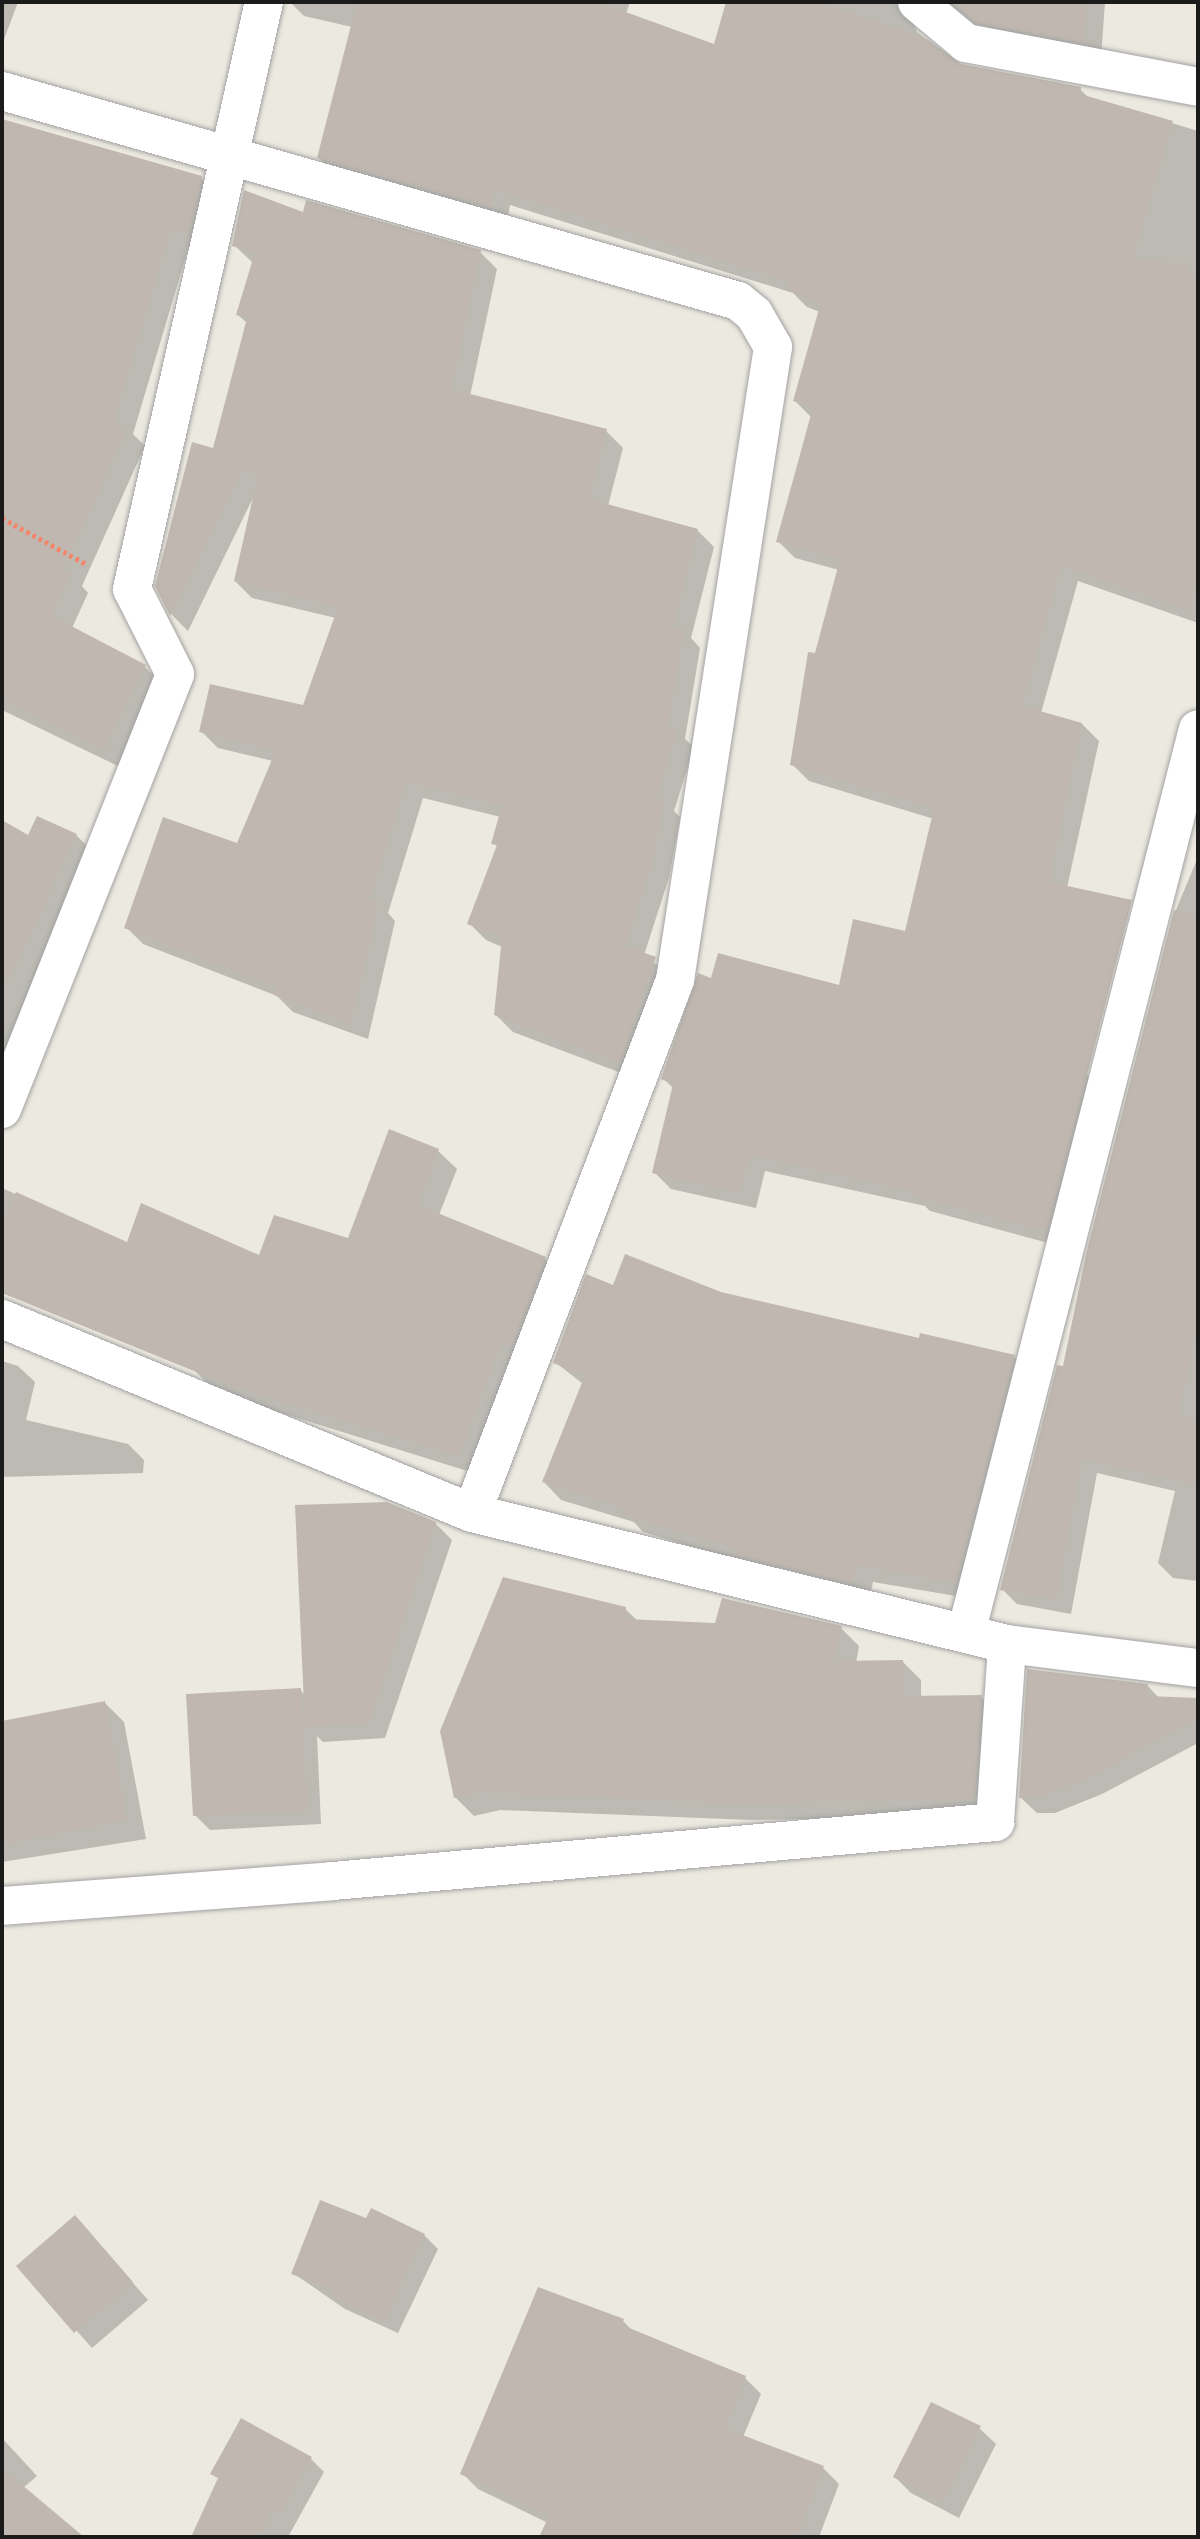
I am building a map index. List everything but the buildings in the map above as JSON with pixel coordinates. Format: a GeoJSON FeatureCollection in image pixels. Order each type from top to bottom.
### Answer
{"type":"FeatureCollection","features":[{"type":"Feature","properties":{"kind":"street"},"geometry":{"type":"LineString","coordinates":[[2,1109],[175,674],[132,589],[264,2]]}},
{"type":"Feature","properties":{"kind":"street"},"geometry":{"type":"LineString","coordinates":[[917,2],[966,43],[1198,87]]}},
{"type":"Feature","properties":{"kind":"street"},"geometry":{"type":"LineString","coordinates":[[2,90],[738,301],[754,314],[773,347],[675,980],[472,1513]]}},
{"type":"Feature","properties":{"kind":"street"},"geometry":{"type":"LineString","coordinates":[[966,1633],[1198,729]]}},
{"type":"Feature","properties":{"kind":"street"},"geometry":{"type":"LineString","coordinates":[[2,1319],[472,1513],[1007,1644],[1198,1668]]}},
{"type":"Feature","properties":{"kind":"street"},"geometry":{"type":"LineString","coordinates":[[2,1906],[333,1881],[995,1822],[1007,1644]]}},
{"type":"Feature","properties":{"kind":"path"},"geometry":{"type":"LineString","coordinates":[[2,518],[132,589]]}}]}
